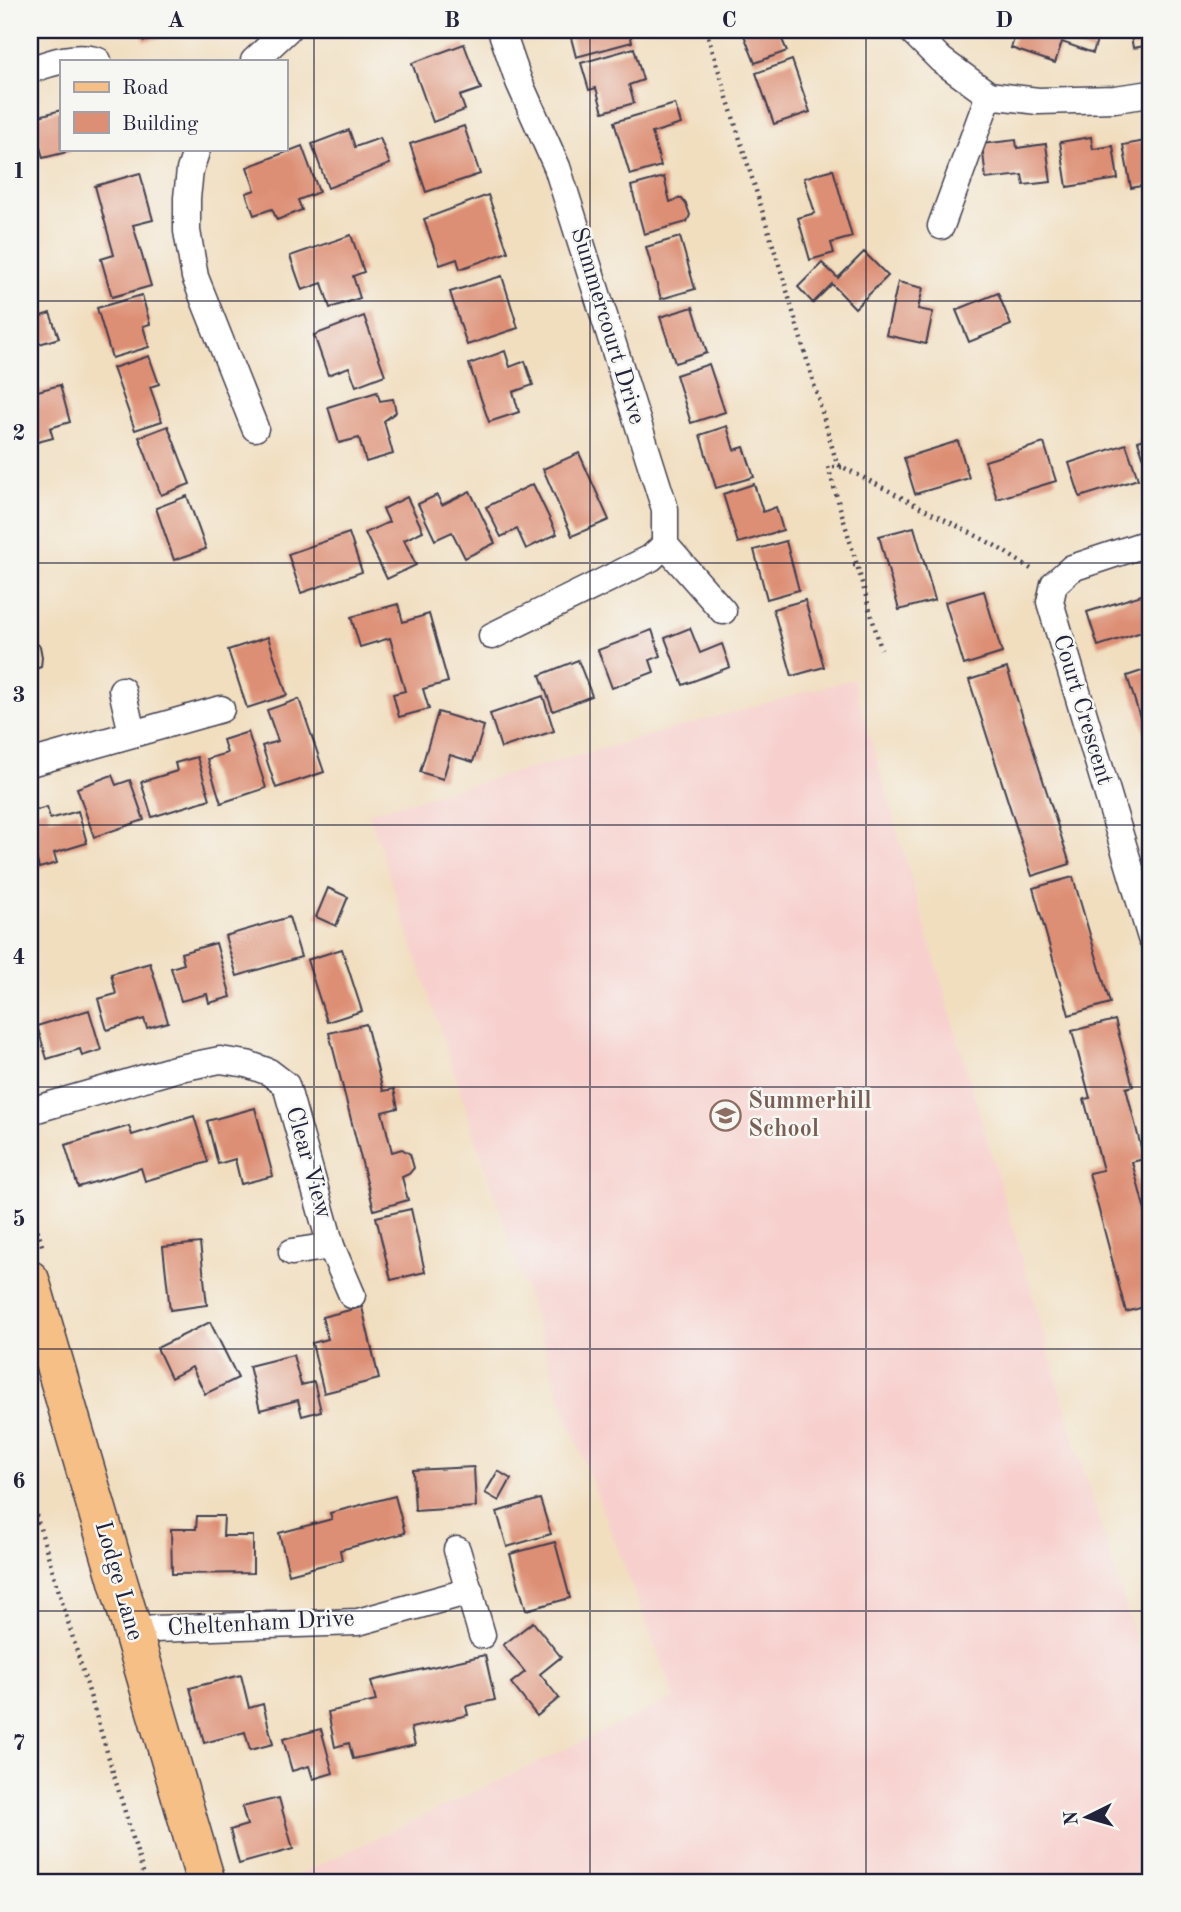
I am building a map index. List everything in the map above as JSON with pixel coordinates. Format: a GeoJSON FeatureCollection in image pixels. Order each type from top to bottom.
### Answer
{"type":"FeatureCollection","features":[{"type":"Feature","properties":{"kind":"main road","name":"Lodge Lane"},"geometry":{"type":"LineString","coordinates":[[30,1280],[206,1882]]}},
{"type":"Feature","properties":{"kind":"street"},"geometry":{"type":"LineString","coordinates":[[255,60],[287,30]]}},
{"type":"Feature","properties":{"kind":"street","name":"Summercourt Drive"},"geometry":{"type":"LineString","coordinates":[[501,30],[519,82],[557,167],[665,509],[665,545]]}},
{"type":"Feature","properties":{"kind":"street"},"geometry":{"type":"LineString","coordinates":[[911,30],[941,60],[989,95],[1038,101],[1115,99],[1151,94]]}},
{"type":"Feature","properties":{"kind":"street"},"geometry":{"type":"LineString","coordinates":[[66,60],[84,57],[94,60]]}},
{"type":"Feature","properties":{"kind":"street"},"geometry":{"type":"LineString","coordinates":[[30,70],[60,61]]}},
{"type":"Feature","properties":{"kind":"street"},"geometry":{"type":"LineString","coordinates":[[941,226],[989,95]]}},
{"type":"Feature","properties":{"kind":"street"},"geometry":{"type":"LineString","coordinates":[[197,150],[190,170],[187,198],[187,231],[195,277],[255,428]]}},
{"type":"Feature","properties":{"kind":"street"},"geometry":{"type":"LineString","coordinates":[[1054,583],[1072,568],[1151,542]]}},
{"type":"Feature","properties":{"kind":"street"},"geometry":{"type":"LineString","coordinates":[[492,636],[651,558],[665,545],[723,611]]}},
{"type":"Feature","properties":{"kind":"street","name":"Court Crescent"},"geometry":{"type":"LineString","coordinates":[[1054,583],[1050,602],[1151,938]]}},
{"type":"Feature","properties":{"kind":"street"},"geometry":{"type":"LineString","coordinates":[[122,690],[132,733]]}},
{"type":"Feature","properties":{"kind":"street"},"geometry":{"type":"LineString","coordinates":[[30,763],[221,709]]}},
{"type":"Feature","properties":{"kind":"street","name":"Clear View"},"geometry":{"type":"LineString","coordinates":[[30,1111],[175,1069],[219,1060],[247,1063],[269,1072],[286,1085],[331,1246],[352,1295]]}},
{"type":"Feature","properties":{"kind":"street"},"geometry":{"type":"LineString","coordinates":[[292,1252],[331,1246]]}},
{"type":"Feature","properties":{"kind":"street"},"geometry":{"type":"LineString","coordinates":[[457,1550],[482,1634]]}},
{"type":"Feature","properties":{"kind":"street","name":"Cheltenham Drive"},"geometry":{"type":"LineString","coordinates":[[133,1632],[358,1622],[470,1591]]}},
{"type":"Feature","properties":{"kind":"path"},"geometry":{"type":"LineString","coordinates":[[706,30],[785,284],[836,464],[994,545],[1054,583]]}},
{"type":"Feature","properties":{"kind":"path"},"geometry":{"type":"LineString","coordinates":[[842,467],[828,467],[881,649]]}},
{"type":"Feature","properties":{"kind":"path"},"geometry":{"type":"LineString","coordinates":[[30,1494],[146,1882]]}},
{"type":"Feature","properties":{"kind":"shaded area","name":"Summerhill School"},"geometry":{"type":"Polygon","coordinates":[[[853,679],[1077,1449],[1151,1690],[1151,1882],[283,1882],[675,1698],[568,1419],[369,813],[853,679]]]}},
{"type":"Feature","properties":{"kind":"building"},"geometry":{"type":"Polygon","coordinates":[[[141,30],[166,30],[167,36],[144,41],[141,30]]]}},
{"type":"Feature","properties":{"kind":"building"},"geometry":{"type":"Polygon","coordinates":[[[569,30],[629,30],[632,42],[576,57],[569,30]]]}},
{"type":"Feature","properties":{"kind":"building"},"geometry":{"type":"Polygon","coordinates":[[[742,30],[778,30],[787,51],[755,63],[742,30]]]}},
{"type":"Feature","properties":{"kind":"building"},"geometry":{"type":"Polygon","coordinates":[[[1017,30],[1100,30],[1093,53],[1062,42],[1055,63],[1011,48],[1017,30]]]}},
{"type":"Feature","properties":{"kind":"building"},"geometry":{"type":"Polygon","coordinates":[[[1130,30],[1151,30],[1151,45],[1133,48],[1130,30]]]}},
{"type":"Feature","properties":{"kind":"building"},"geometry":{"type":"Polygon","coordinates":[[[464,44],[481,89],[460,96],[465,110],[433,122],[412,63],[464,44]]]}},
{"type":"Feature","properties":{"kind":"building"},"geometry":{"type":"Polygon","coordinates":[[[634,48],[643,80],[629,85],[634,103],[603,112],[596,88],[589,90],[581,63],[634,48]]]}},
{"type":"Feature","properties":{"kind":"building"},"geometry":{"type":"Polygon","coordinates":[[[792,60],[810,112],[774,124],[756,73],[792,60]]]}},
{"type":"Feature","properties":{"kind":"building"},"geometry":{"type":"Polygon","coordinates":[[[675,104],[681,124],[652,133],[661,166],[630,175],[614,122],[675,104]]]}},
{"type":"Feature","properties":{"kind":"building"},"geometry":{"type":"Polygon","coordinates":[[[60,110],[60,150],[75,150],[43,158],[32,118],[60,110]]]}},
{"type":"Feature","properties":{"kind":"building"},"geometry":{"type":"Polygon","coordinates":[[[464,126],[480,174],[426,192],[410,144],[464,126]]]}},
{"type":"Feature","properties":{"kind":"building"},"geometry":{"type":"Polygon","coordinates":[[[349,130],[355,147],[380,138],[390,164],[328,188],[312,144],[349,130]]]}},
{"type":"Feature","properties":{"kind":"building"},"geometry":{"type":"Polygon","coordinates":[[[30,131],[38,160],[30,162],[30,131]]]}},
{"type":"Feature","properties":{"kind":"building"},"geometry":{"type":"Polygon","coordinates":[[[1091,137],[1093,149],[1113,146],[1118,179],[1067,187],[1060,142],[1091,137]]]}},
{"type":"Feature","properties":{"kind":"building"},"geometry":{"type":"Polygon","coordinates":[[[1016,140],[1017,148],[1046,144],[1051,182],[1024,185],[1022,175],[986,179],[982,144],[1016,140]]]}},
{"type":"Feature","properties":{"kind":"building"},"geometry":{"type":"Polygon","coordinates":[[[1151,140],[1151,184],[1131,188],[1123,145],[1151,140]]]}},
{"type":"Feature","properties":{"kind":"building"},"geometry":{"type":"Polygon","coordinates":[[[302,146],[319,192],[298,200],[302,210],[277,220],[272,209],[254,215],[246,193],[255,190],[247,167],[302,146]]]}},
{"type":"Feature","properties":{"kind":"building"},"geometry":{"type":"Polygon","coordinates":[[[833,169],[852,237],[831,243],[834,253],[810,260],[798,218],[815,213],[804,178],[833,169]]]}},
{"type":"Feature","properties":{"kind":"building"},"geometry":{"type":"Polygon","coordinates":[[[140,173],[153,220],[133,225],[151,286],[112,297],[101,259],[114,255],[95,186],[140,173]]]}},
{"type":"Feature","properties":{"kind":"building"},"geometry":{"type":"Polygon","coordinates":[[[664,177],[670,202],[681,198],[690,215],[687,222],[644,234],[631,186],[664,177]]]}},
{"type":"Feature","properties":{"kind":"building"},"geometry":{"type":"Polygon","coordinates":[[[488,195],[508,252],[460,269],[457,259],[440,265],[424,219],[488,195]]]}},
{"type":"Feature","properties":{"kind":"building"},"geometry":{"type":"Polygon","coordinates":[[[351,235],[364,272],[353,276],[360,298],[330,308],[322,283],[302,290],[290,256],[351,235]]]}},
{"type":"Feature","properties":{"kind":"building"},"geometry":{"type":"Polygon","coordinates":[[[680,237],[695,289],[661,299],[646,247],[680,237]]]}},
{"type":"Feature","properties":{"kind":"building"},"geometry":{"type":"Polygon","coordinates":[[[864,252],[888,276],[855,308],[832,284],[813,303],[798,287],[822,263],[838,278],[864,252]]]}},
{"type":"Feature","properties":{"kind":"building"},"geometry":{"type":"Polygon","coordinates":[[[502,276],[518,328],[467,345],[450,292],[502,276]]]}},
{"type":"Feature","properties":{"kind":"building"},"geometry":{"type":"Polygon","coordinates":[[[898,282],[923,288],[918,309],[933,312],[926,344],[886,335],[898,282]]]}},
{"type":"Feature","properties":{"kind":"building"},"geometry":{"type":"Polygon","coordinates":[[[998,293],[1011,325],[969,342],[956,310],[998,293]]]}},
{"type":"Feature","properties":{"kind":"building"},"geometry":{"type":"Polygon","coordinates":[[[142,295],[150,324],[143,326],[149,347],[112,358],[97,308],[142,295]]]}},
{"type":"Feature","properties":{"kind":"building"},"geometry":{"type":"Polygon","coordinates":[[[693,307],[707,353],[675,363],[660,317],[693,307]]]}},
{"type":"Feature","properties":{"kind":"building"},"geometry":{"type":"Polygon","coordinates":[[[50,313],[59,338],[36,345],[30,320],[50,313]]]}},
{"type":"Feature","properties":{"kind":"building"},"geometry":{"type":"Polygon","coordinates":[[[364,316],[385,375],[356,386],[349,367],[328,375],[314,335],[364,316]]]}},
{"type":"Feature","properties":{"kind":"building"},"geometry":{"type":"Polygon","coordinates":[[[505,351],[510,367],[525,361],[533,385],[513,392],[519,412],[489,422],[469,364],[505,351]]]}},
{"type":"Feature","properties":{"kind":"building"},"geometry":{"type":"Polygon","coordinates":[[[149,356],[159,384],[150,387],[162,421],[135,430],[113,368],[149,356]]]}},
{"type":"Feature","properties":{"kind":"building"},"geometry":{"type":"Polygon","coordinates":[[[709,364],[725,412],[691,423],[676,375],[709,364]]]}},
{"type":"Feature","properties":{"kind":"building"},"geometry":{"type":"Polygon","coordinates":[[[60,385],[70,422],[50,428],[53,438],[30,444],[30,393],[60,385]]]}},
{"type":"Feature","properties":{"kind":"building"},"geometry":{"type":"Polygon","coordinates":[[[377,392],[380,401],[393,399],[396,412],[384,421],[393,454],[366,462],[359,438],[339,443],[328,407],[377,392]]]}},
{"type":"Feature","properties":{"kind":"building"},"geometry":{"type":"Polygon","coordinates":[[[168,426],[190,484],[161,495],[139,437],[168,426]]]}},
{"type":"Feature","properties":{"kind":"building"},"geometry":{"type":"Polygon","coordinates":[[[727,426],[734,450],[744,447],[754,477],[716,488],[700,435],[727,426]]]}},
{"type":"Feature","properties":{"kind":"building"},"geometry":{"type":"Polygon","coordinates":[[[1151,437],[1151,473],[1149,474],[1138,441],[1151,437]]]}},
{"type":"Feature","properties":{"kind":"building"},"geometry":{"type":"Polygon","coordinates":[[[958,441],[969,478],[915,494],[904,458],[958,441]]]}},
{"type":"Feature","properties":{"kind":"building"},"geometry":{"type":"Polygon","coordinates":[[[1044,443],[1056,481],[997,499],[985,461],[1044,443]]]}},
{"type":"Feature","properties":{"kind":"building"},"geometry":{"type":"Polygon","coordinates":[[[1126,444],[1138,479],[1080,497],[1069,463],[1126,444]]]}},
{"type":"Feature","properties":{"kind":"building"},"geometry":{"type":"Polygon","coordinates":[[[579,453],[609,520],[572,536],[543,469],[579,453]]]}},
{"type":"Feature","properties":{"kind":"building"},"geometry":{"type":"Polygon","coordinates":[[[533,484],[557,534],[526,549],[517,529],[501,537],[486,507],[533,484]]]}},
{"type":"Feature","properties":{"kind":"building"},"geometry":{"type":"Polygon","coordinates":[[[754,484],[763,512],[776,507],[783,530],[738,543],[723,494],[754,484]]]}},
{"type":"Feature","properties":{"kind":"building"},"geometry":{"type":"Polygon","coordinates":[[[470,491],[495,543],[465,558],[452,532],[435,540],[418,504],[437,495],[442,505],[470,491]]]}},
{"type":"Feature","properties":{"kind":"building"},"geometry":{"type":"Polygon","coordinates":[[[187,496],[206,549],[174,560],[156,508],[187,496]]]}},
{"type":"Feature","properties":{"kind":"building"},"geometry":{"type":"Polygon","coordinates":[[[407,497],[423,531],[404,540],[416,565],[387,579],[365,533],[389,522],[383,509],[407,497]]]}},
{"type":"Feature","properties":{"kind":"building"},"geometry":{"type":"Polygon","coordinates":[[[914,527],[935,600],[899,610],[879,536],[914,527]]]}},
{"type":"Feature","properties":{"kind":"building"},"geometry":{"type":"Polygon","coordinates":[[[349,533],[362,572],[301,593],[288,554],[349,533]]]}},
{"type":"Feature","properties":{"kind":"building"},"geometry":{"type":"Polygon","coordinates":[[[786,541],[799,590],[767,599],[754,550],[786,541]]]}},
{"type":"Feature","properties":{"kind":"building"},"geometry":{"type":"Polygon","coordinates":[[[984,591],[1002,653],[964,665],[945,602],[984,591]]]}},
{"type":"Feature","properties":{"kind":"building"},"geometry":{"type":"Polygon","coordinates":[[[1151,592],[1151,629],[1098,646],[1087,612],[1151,592]]]}},
{"type":"Feature","properties":{"kind":"building"},"geometry":{"type":"Polygon","coordinates":[[[805,600],[824,667],[792,676],[773,609],[805,600]]]}},
{"type":"Feature","properties":{"kind":"building"},"geometry":{"type":"Polygon","coordinates":[[[398,604],[403,622],[429,614],[448,682],[423,689],[429,709],[399,717],[393,694],[405,691],[390,638],[360,647],[351,617],[398,604]]]}},
{"type":"Feature","properties":{"kind":"building"},"geometry":{"type":"Polygon","coordinates":[[[690,628],[700,653],[722,644],[730,667],[683,685],[665,638],[690,628]]]}},
{"type":"Feature","properties":{"kind":"building"},"geometry":{"type":"Polygon","coordinates":[[[652,630],[661,656],[650,660],[654,672],[612,688],[598,650],[652,630]]]}},
{"type":"Feature","properties":{"kind":"building"},"geometry":{"type":"Polygon","coordinates":[[[268,637],[287,695],[247,708],[228,650],[268,637]]]}},
{"type":"Feature","properties":{"kind":"building"},"geometry":{"type":"Polygon","coordinates":[[[34,642],[40,646],[41,667],[30,671],[30,644],[34,642]]]}},
{"type":"Feature","properties":{"kind":"building"},"geometry":{"type":"Polygon","coordinates":[[[578,660],[592,696],[553,711],[540,675],[578,660]]]}},
{"type":"Feature","properties":{"kind":"building"},"geometry":{"type":"Polygon","coordinates":[[[1007,668],[1070,864],[1032,876],[969,680],[1007,668]]]}},
{"type":"Feature","properties":{"kind":"building"},"geometry":{"type":"Polygon","coordinates":[[[1151,668],[1151,731],[1145,733],[1127,676],[1151,668]]]}},
{"type":"Feature","properties":{"kind":"building"},"geometry":{"type":"Polygon","coordinates":[[[543,696],[554,731],[501,748],[490,714],[543,696]]]}},
{"type":"Feature","properties":{"kind":"building"},"geometry":{"type":"Polygon","coordinates":[[[299,699],[324,772],[276,788],[262,746],[278,741],[267,710],[299,699]]]}},
{"type":"Feature","properties":{"kind":"building"},"geometry":{"type":"Polygon","coordinates":[[[438,712],[484,726],[473,762],[450,755],[443,779],[420,772],[438,712]]]}},
{"type":"Feature","properties":{"kind":"building"},"geometry":{"type":"Polygon","coordinates":[[[248,732],[266,788],[221,803],[207,759],[227,753],[223,740],[248,732]]]}},
{"type":"Feature","properties":{"kind":"building"},"geometry":{"type":"Polygon","coordinates":[[[197,757],[210,799],[152,817],[141,782],[177,771],[175,763],[197,757]]]}},
{"type":"Feature","properties":{"kind":"building"},"geometry":{"type":"Polygon","coordinates":[[[112,775],[116,785],[130,780],[144,820],[94,837],[77,788],[112,775]]]}},
{"type":"Feature","properties":{"kind":"building"},"geometry":{"type":"Polygon","coordinates":[[[47,807],[50,819],[78,811],[87,843],[54,853],[57,863],[39,868],[30,836],[30,812],[47,807]]]}},
{"type":"Feature","properties":{"kind":"building"},"geometry":{"type":"Polygon","coordinates":[[[1073,877],[1110,1003],[1069,1015],[1033,888],[1073,877]]]}},
{"type":"Feature","properties":{"kind":"building"},"geometry":{"type":"Polygon","coordinates":[[[328,888],[348,897],[336,926],[316,917],[328,888]]]}},
{"type":"Feature","properties":{"kind":"building"},"geometry":{"type":"Polygon","coordinates":[[[289,917],[301,957],[237,976],[225,936],[289,917]]]}},
{"type":"Feature","properties":{"kind":"building"},"geometry":{"type":"Polygon","coordinates":[[[216,943],[231,997],[209,1003],[207,994],[181,1001],[171,968],[184,964],[181,953],[216,943]]]}},
{"type":"Feature","properties":{"kind":"building"},"geometry":{"type":"Polygon","coordinates":[[[342,949],[362,1011],[327,1022],[307,960],[342,949]]]}},
{"type":"Feature","properties":{"kind":"building"},"geometry":{"type":"Polygon","coordinates":[[[150,963],[168,1022],[147,1028],[144,1019],[107,1030],[98,999],[116,994],[111,974],[150,963]]]}},
{"type":"Feature","properties":{"kind":"building"},"geometry":{"type":"Polygon","coordinates":[[[89,1010],[101,1050],[82,1056],[80,1049],[47,1059],[37,1026],[89,1010]]]}},
{"type":"Feature","properties":{"kind":"building"},"geometry":{"type":"Polygon","coordinates":[[[1115,1020],[1133,1086],[1126,1088],[1144,1159],[1132,1162],[1151,1233],[1151,1305],[1126,1312],[1089,1173],[1103,1170],[1084,1099],[1090,1098],[1072,1031],[1115,1020]]]}},
{"type":"Feature","properties":{"kind":"building"},"geometry":{"type":"Polygon","coordinates":[[[366,1024],[383,1091],[394,1089],[398,1108],[382,1112],[392,1152],[402,1149],[410,1154],[414,1168],[402,1177],[408,1200],[374,1210],[329,1033],[366,1024]]]}},
{"type":"Feature","properties":{"kind":"building"},"geometry":{"type":"Polygon","coordinates":[[[255,1108],[273,1176],[241,1184],[235,1159],[218,1164],[207,1121],[255,1108]]]}},
{"type":"Feature","properties":{"kind":"building"},"geometry":{"type":"Polygon","coordinates":[[[194,1116],[208,1162],[145,1181],[141,1168],[78,1187],[65,1145],[129,1126],[132,1135],[194,1116]]]}},
{"type":"Feature","properties":{"kind":"building"},"geometry":{"type":"Polygon","coordinates":[[[411,1209],[425,1272],[391,1280],[376,1217],[411,1209]]]}},
{"type":"Feature","properties":{"kind":"building"},"geometry":{"type":"Polygon","coordinates":[[[200,1243],[207,1305],[170,1310],[163,1247],[200,1243]]]}},
{"type":"Feature","properties":{"kind":"building"},"geometry":{"type":"Polygon","coordinates":[[[362,1307],[379,1379],[324,1393],[312,1343],[328,1339],[322,1317],[362,1307]]]}},
{"type":"Feature","properties":{"kind":"building"},"geometry":{"type":"Polygon","coordinates":[[[210,1322],[238,1378],[205,1394],[192,1367],[171,1378],[157,1348],[210,1322]]]}},
{"type":"Feature","properties":{"kind":"building"},"geometry":{"type":"Polygon","coordinates":[[[293,1355],[301,1385],[314,1382],[321,1411],[302,1416],[298,1400],[260,1410],[249,1366],[293,1355]]]}},
{"type":"Feature","properties":{"kind":"building"},"geometry":{"type":"Polygon","coordinates":[[[474,1467],[476,1507],[415,1511],[413,1470],[474,1467]]]}},
{"type":"Feature","properties":{"kind":"building"},"geometry":{"type":"Polygon","coordinates":[[[498,1471],[511,1479],[499,1501],[485,1493],[498,1471]]]}},
{"type":"Feature","properties":{"kind":"building"},"geometry":{"type":"Polygon","coordinates":[[[395,1496],[405,1533],[340,1550],[342,1560],[289,1574],[279,1533],[332,1519],[330,1513],[395,1496]]]}},
{"type":"Feature","properties":{"kind":"building"},"geometry":{"type":"Polygon","coordinates":[[[540,1499],[551,1534],[507,1547],[497,1512],[540,1499]]]}},
{"type":"Feature","properties":{"kind":"building"},"geometry":{"type":"Polygon","coordinates":[[[197,1516],[224,1516],[223,1536],[253,1536],[253,1573],[172,1574],[171,1529],[196,1529],[197,1516]]]}},
{"type":"Feature","properties":{"kind":"building"},"geometry":{"type":"Polygon","coordinates":[[[555,1542],[570,1598],[526,1610],[510,1554],[555,1542]]]}},
{"type":"Feature","properties":{"kind":"building"},"geometry":{"type":"Polygon","coordinates":[[[533,1622],[561,1657],[540,1674],[559,1698],[537,1716],[511,1683],[525,1672],[503,1645],[533,1622]]]}},
{"type":"Feature","properties":{"kind":"building"},"geometry":{"type":"Polygon","coordinates":[[[485,1655],[495,1700],[466,1706],[468,1715],[411,1728],[415,1745],[353,1759],[349,1743],[335,1747],[328,1712],[376,1701],[371,1681],[485,1655]]]}},
{"type":"Feature","properties":{"kind":"building"},"geometry":{"type":"Polygon","coordinates":[[[241,1675],[249,1708],[263,1704],[273,1744],[250,1750],[245,1732],[204,1743],[190,1688],[241,1675]]]}},
{"type":"Feature","properties":{"kind":"building"},"geometry":{"type":"Polygon","coordinates":[[[321,1729],[333,1773],[313,1779],[309,1766],[292,1771],[283,1739],[321,1729]]]}},
{"type":"Feature","properties":{"kind":"building"},"geometry":{"type":"Polygon","coordinates":[[[279,1798],[293,1849],[239,1864],[230,1830],[247,1825],[242,1807],[279,1798]]]}},
{"type":"Feature","properties":{"kind":"place","name":"Summerhill School"},"geometry":{"type":"Point","coordinates":[725,1116]}}]}
